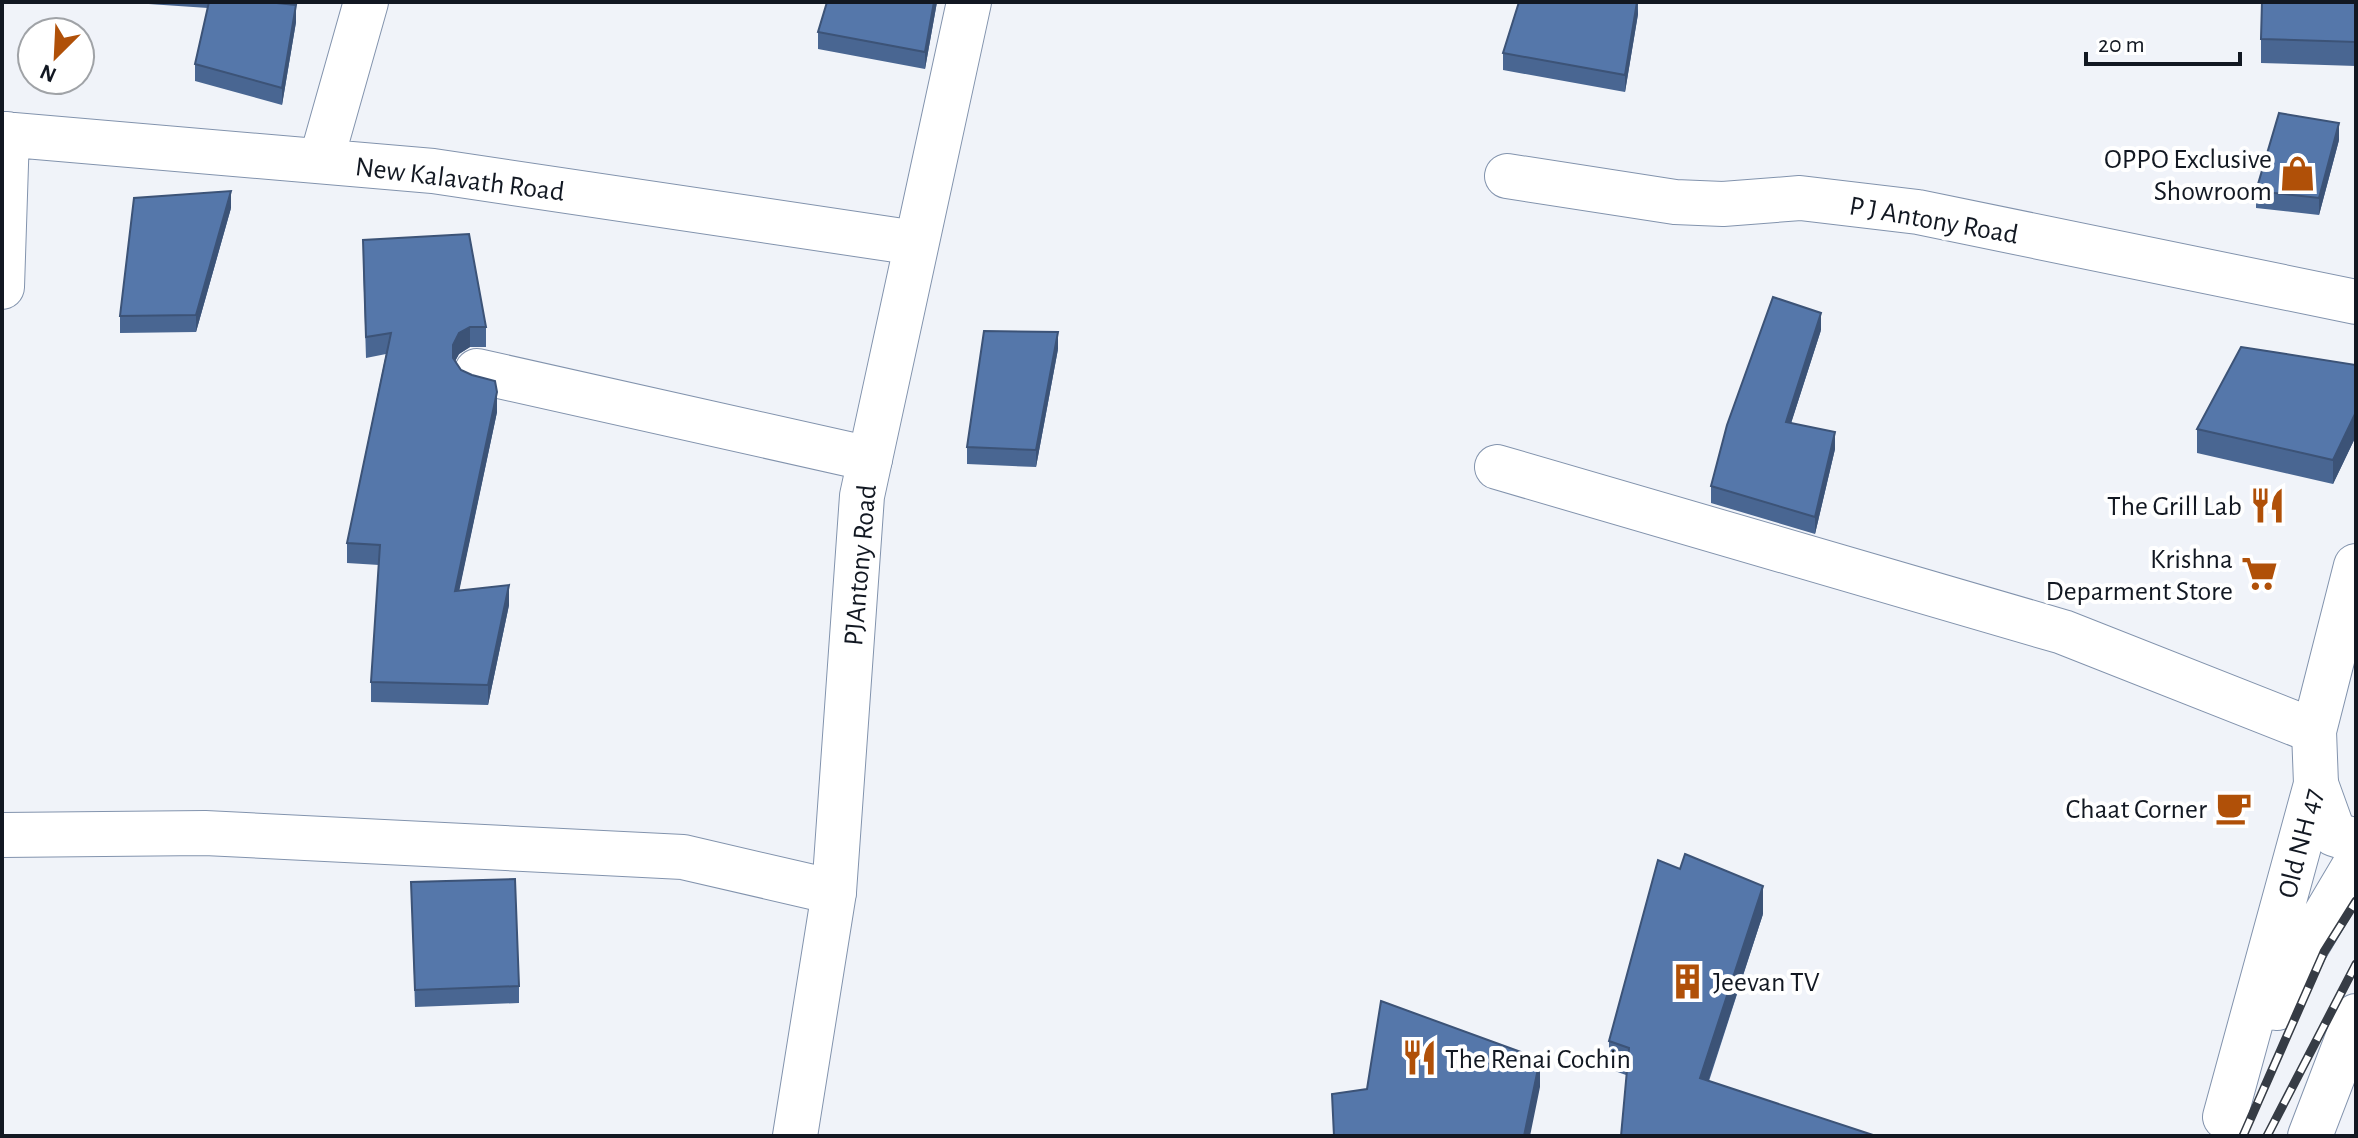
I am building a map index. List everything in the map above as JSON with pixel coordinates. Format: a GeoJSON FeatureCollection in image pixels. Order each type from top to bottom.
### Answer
{"type":"FeatureCollection","features":[{"type":"Feature","properties":{"kind":"street"},"geometry":{"type":"LineString","coordinates":[[321,161],[366,2]]}},
{"type":"Feature","properties":{"kind":"street","name":"PJAntony Road"},"geometry":{"type":"LineString","coordinates":[[795,1136],[834,892],[862,496],[969,2]]}},
{"type":"Feature","properties":{"kind":"street"},"geometry":{"type":"LineString","coordinates":[[2,287],[5,134]]}},
{"type":"Feature","properties":{"kind":"street","name":"New Kalavath Road"},"geometry":{"type":"LineString","coordinates":[[5,134],[433,171],[916,243]]}},
{"type":"Feature","properties":{"kind":"street","name":"P J Antony Road"},"geometry":{"type":"LineString","coordinates":[[1507,176],[1675,202],[1723,204],[1800,198],[1918,212],[2356,302]]}},
{"type":"Feature","properties":{"kind":"street"},"geometry":{"type":"LineString","coordinates":[[477,371],[870,459]]}},
{"type":"Feature","properties":{"kind":"street"},"geometry":{"type":"LineString","coordinates":[[1497,467],[2063,632],[2314,731]]}},
{"type":"Feature","properties":{"kind":"street","name":"Old NH 47"},"geometry":{"type":"LineString","coordinates":[[2222,1126],[2316,784],[2314,731],[2356,566]]}},
{"type":"Feature","properties":{"kind":"street"},"geometry":{"type":"LineString","coordinates":[[2316,784],[2334,834],[2356,841]]}},
{"type":"Feature","properties":{"kind":"street"},"geometry":{"type":"LineString","coordinates":[[2,835],[205,833],[683,857],[834,892]]}},
{"type":"Feature","properties":{"kind":"street","name":"Old NH 47"},"geometry":{"type":"LineString","coordinates":[[2222,1126],[2305,949],[2356,863]]}},
{"type":"Feature","properties":{"kind":"street"},"geometry":{"type":"LineString","coordinates":[[2310,1136],[2356,1016]]}},
{"type":"Feature","properties":{"kind":"building"},"geometry":{"type":"Polygon","coordinates":[[[209,2],[296,5],[282,88],[195,64],[209,2]]]}},
{"type":"Feature","properties":{"kind":"building"},"geometry":{"type":"Polygon","coordinates":[[[827,2],[934,2],[925,52],[818,32],[827,2]]]}},
{"type":"Feature","properties":{"kind":"building"},"geometry":{"type":"Polygon","coordinates":[[[1519,2],[1637,2],[1625,75],[1503,53],[1519,2]]]}},
{"type":"Feature","properties":{"kind":"building"},"geometry":{"type":"Polygon","coordinates":[[[2262,2],[2356,2],[2356,42],[2261,39],[2262,2]]]}},
{"type":"Feature","properties":{"kind":"building","name":"OPPO Exclusive Showroom"},"geometry":{"type":"Polygon","coordinates":[[[2279,113],[2339,123],[2319,198],[2256,191],[2279,113]]]}},
{"type":"Feature","properties":{"kind":"building"},"geometry":{"type":"Polygon","coordinates":[[[231,191],[196,315],[120,316],[134,198],[231,191]]]}},
{"type":"Feature","properties":{"kind":"building"},"geometry":{"type":"Polygon","coordinates":[[[469,234],[486,327],[470,327],[459,333],[453,345],[453,358],[461,370],[495,381],[497,392],[455,591],[509,585],[488,685],[371,682],[380,545],[347,543],[391,333],[366,337],[363,240],[469,234]]]}},
{"type":"Feature","properties":{"kind":"building"},"geometry":{"type":"Polygon","coordinates":[[[1773,297],[1821,313],[1786,422],[1835,432],[1815,517],[1711,486],[1727,425],[1773,297]]]}},
{"type":"Feature","properties":{"kind":"building"},"geometry":{"type":"Polygon","coordinates":[[[984,331],[1058,332],[1036,450],[967,447],[984,331]]]}},
{"type":"Feature","properties":{"kind":"building"},"geometry":{"type":"Polygon","coordinates":[[[2241,347],[2356,365],[2356,412],[2333,460],[2197,429],[2241,347]]]}},
{"type":"Feature","properties":{"kind":"building"},"geometry":{"type":"Polygon","coordinates":[[[1685,854],[1763,886],[1700,1078],[1876,1136],[1621,1136],[1629,1048],[1609,1041],[1658,860],[1680,869],[1685,854]]]}},
{"type":"Feature","properties":{"kind":"building"},"geometry":{"type":"Polygon","coordinates":[[[515,879],[519,986],[415,990],[411,882],[515,879]]]}},
{"type":"Feature","properties":{"kind":"building","name":"The Renai Cochin"},"geometry":{"type":"Polygon","coordinates":[[[1381,1001],[1540,1059],[1524,1136],[1334,1136],[1332,1094],[1367,1089],[1381,1001]]]}},
{"type":"Feature","properties":{"kind":"railway"},"geometry":{"type":"LineString","coordinates":[[2243,1136],[2324,952],[2356,901]]}},
{"type":"Feature","properties":{"kind":"railway"},"geometry":{"type":"LineString","coordinates":[[2267,1136],[2356,964]]}},
{"type":"Feature","properties":{"kind":"place","name":"OPPO Exclusive Showroom"},"geometry":{"type":"Point","coordinates":[2298,174]}},
{"type":"Feature","properties":{"kind":"place","name":"The Grill Lab"},"geometry":{"type":"Point","coordinates":[2268,505]}},
{"type":"Feature","properties":{"kind":"place","name":"Krishna Deparment Store"},"geometry":{"type":"Point","coordinates":[2259,574]}},
{"type":"Feature","properties":{"kind":"place","name":"Chaat Corner"},"geometry":{"type":"Point","coordinates":[2233,808]}},
{"type":"Feature","properties":{"kind":"place","name":"Jeevan TV"},"geometry":{"type":"Point","coordinates":[1687,981]}},
{"type":"Feature","properties":{"kind":"place","name":"The Renai Cochin"},"geometry":{"type":"Point","coordinates":[1419,1058]}}]}
